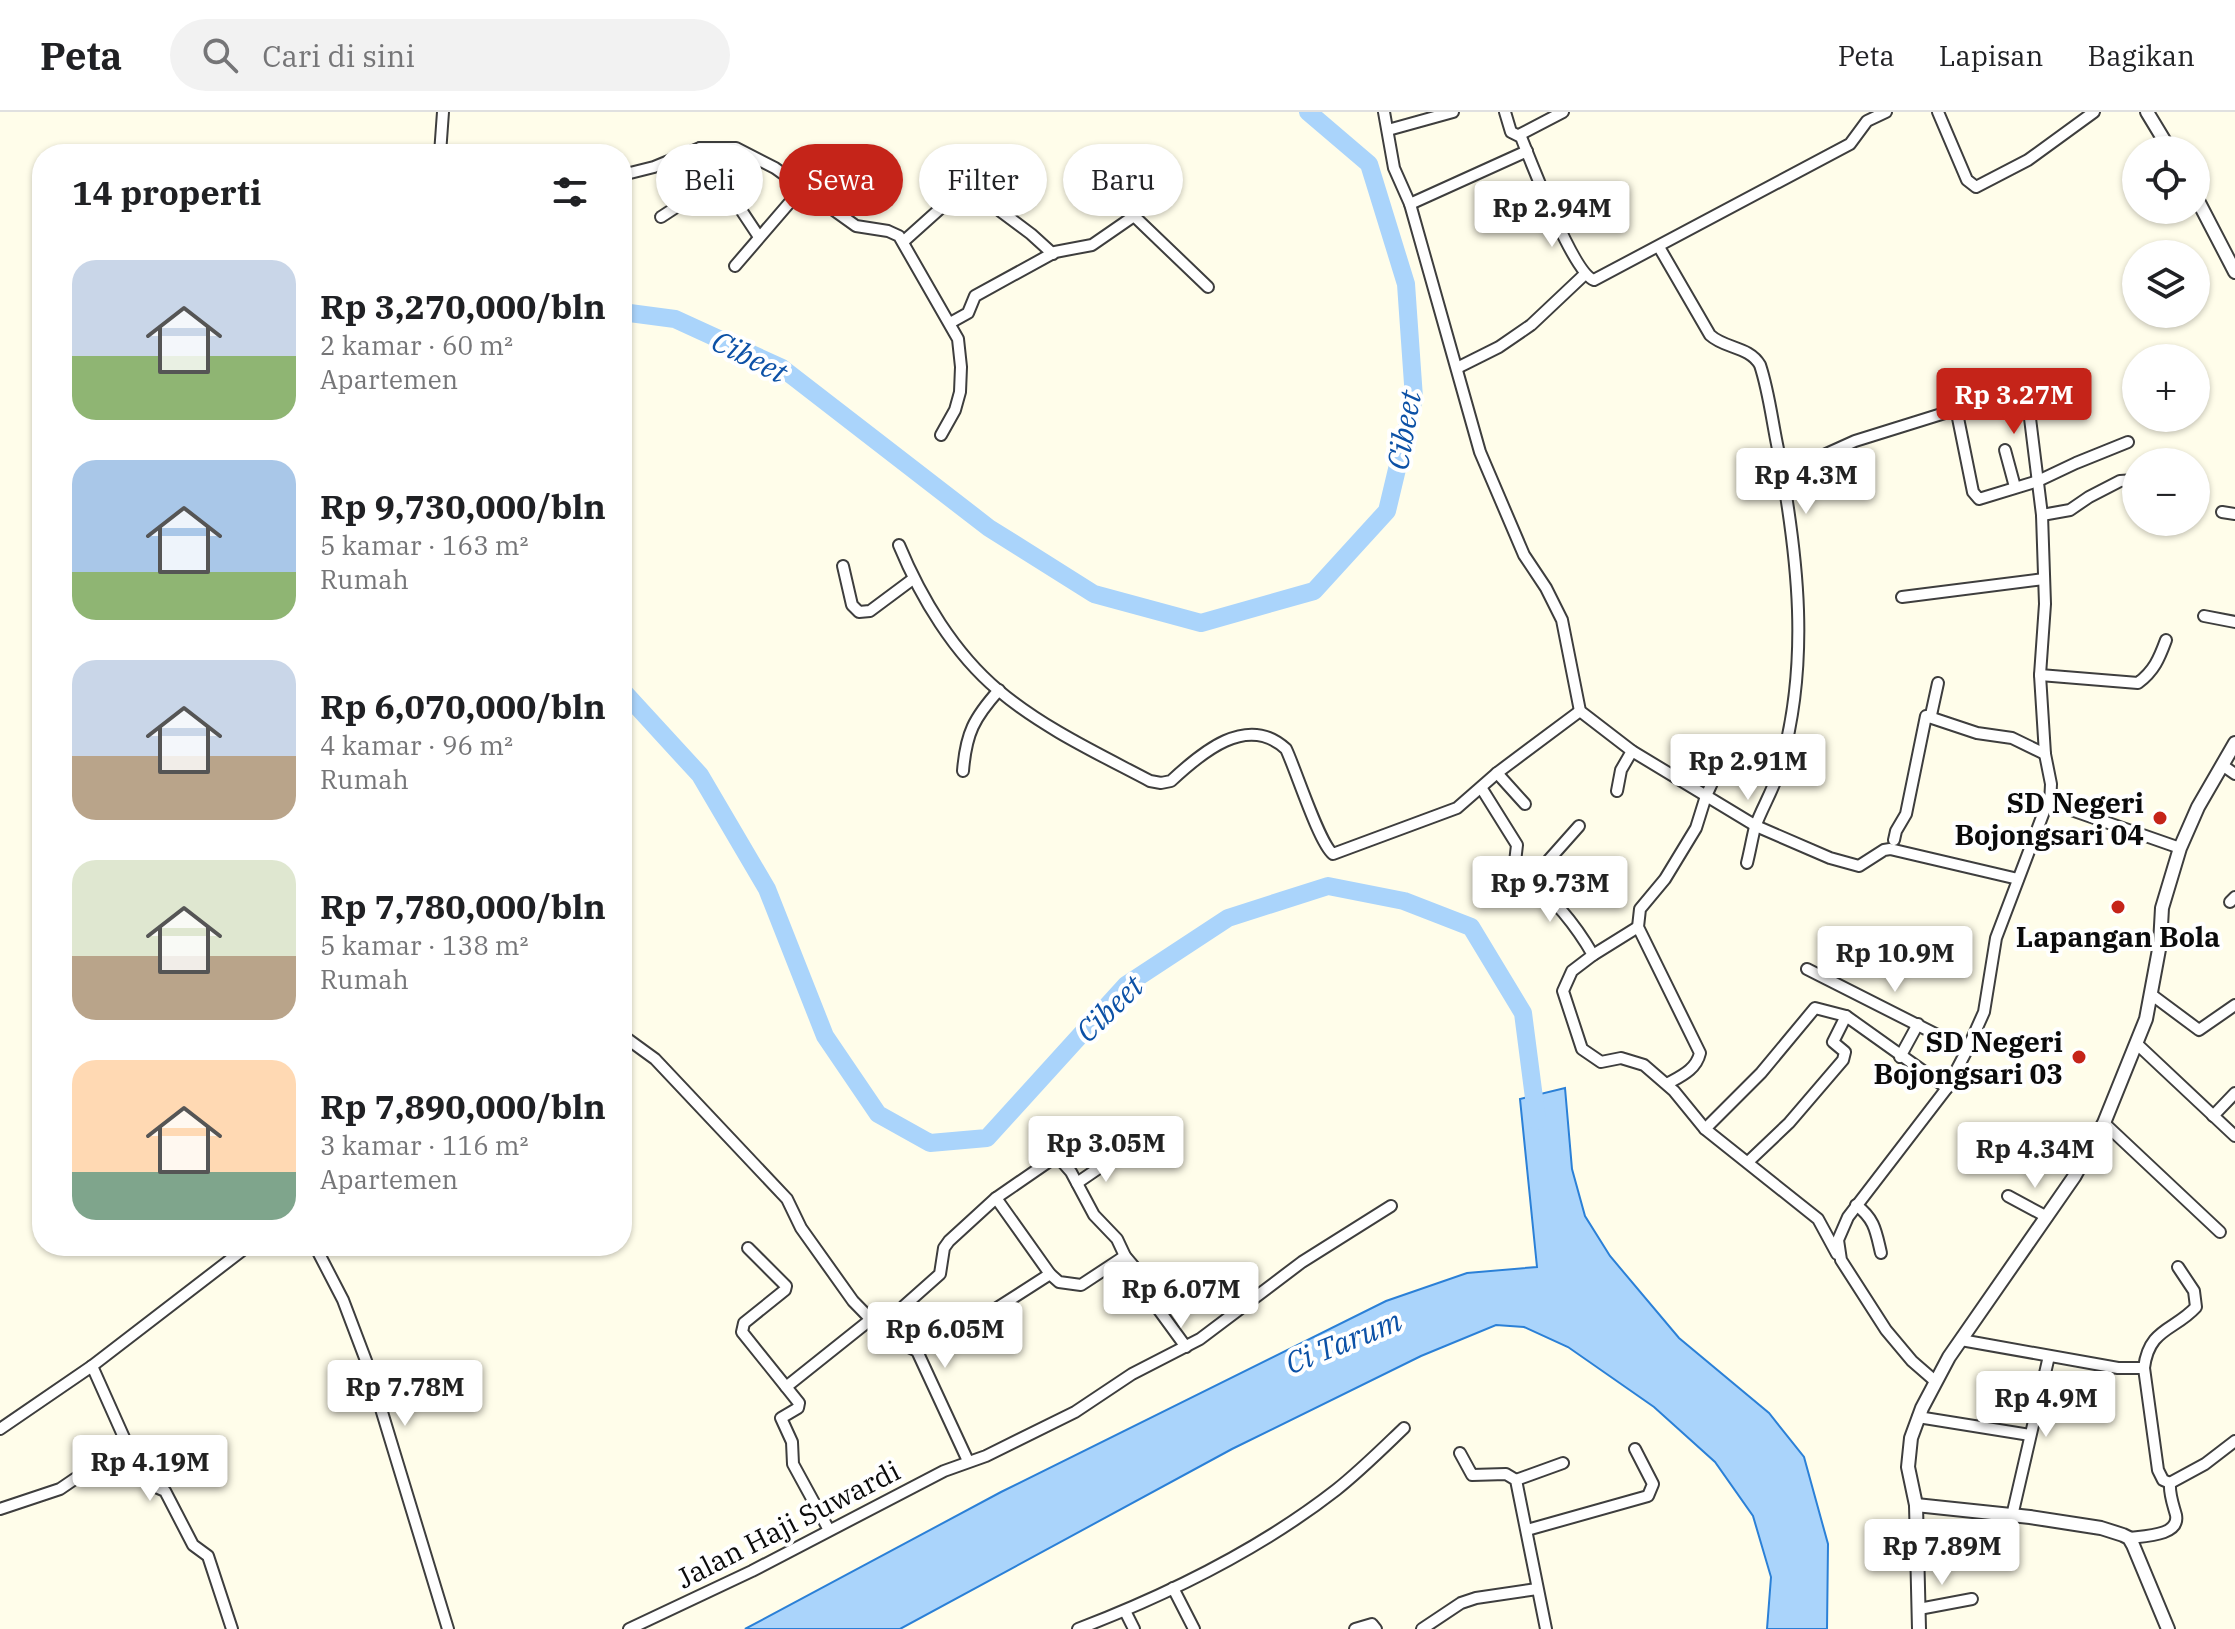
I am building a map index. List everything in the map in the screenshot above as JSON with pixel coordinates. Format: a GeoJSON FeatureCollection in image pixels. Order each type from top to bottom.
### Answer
{"type":"FeatureCollection","features":[{"type":"Feature","properties":{"kind":"street"},"geometry":{"type":"LineString","coordinates":[[441,144],[443,112]]}},
{"type":"Feature","properties":{"kind":"street"},"geometry":{"type":"LineString","coordinates":[[1384,112],[1394,168],[1410,204],[1480,452],[1524,555],[1562,620],[1580,711],[1632,751],[1756,826],[1853,866],[1890,849],[2018,879]]}},
{"type":"Feature","properties":{"kind":"street"},"geometry":{"type":"LineString","coordinates":[[1388,130],[1453,112]]}},
{"type":"Feature","properties":{"kind":"street"},"geometry":{"type":"LineString","coordinates":[[1505,112],[1511,132],[1519,135],[1555,219],[1589,279],[1599,279],[1850,144],[1867,121],[1886,112]]}},
{"type":"Feature","properties":{"kind":"street"},"geometry":{"type":"LineString","coordinates":[[1519,135],[1563,112]]}},
{"type":"Feature","properties":{"kind":"street"},"geometry":{"type":"LineString","coordinates":[[1938,112],[1967,180],[1976,187],[2028,160],[2094,112]]}},
{"type":"Feature","properties":{"kind":"street"},"geometry":{"type":"LineString","coordinates":[[2147,112],[2162,136]]}},
{"type":"Feature","properties":{"kind":"street"},"geometry":{"type":"LineString","coordinates":[[1410,204],[1527,151]]}},
{"type":"Feature","properties":{"kind":"street"},"geometry":{"type":"LineString","coordinates":[[632,172],[656,166]]}},
{"type":"Feature","properties":{"kind":"street"},"geometry":{"type":"LineString","coordinates":[[904,241],[968,187],[1053,254]]}},
{"type":"Feature","properties":{"kind":"street"},"geometry":{"type":"LineString","coordinates":[[735,266],[779,214]]}},
{"type":"Feature","properties":{"kind":"street"},"geometry":{"type":"LineString","coordinates":[[745,216],[759,237]]}},
{"type":"Feature","properties":{"kind":"street"},"geometry":{"type":"LineString","coordinates":[[842,216],[856,226],[888,231],[904,241],[958,339],[960,392],[955,410],[941,435]]}},
{"type":"Feature","properties":{"kind":"street"},"geometry":{"type":"LineString","coordinates":[[950,323],[968,313],[975,296],[1053,254],[1092,245],[1134,216],[1208,287]]}},
{"type":"Feature","properties":{"kind":"street"},"geometry":{"type":"LineString","coordinates":[[2210,224],[2235,272]]}},
{"type":"Feature","properties":{"kind":"street"},"geometry":{"type":"LineString","coordinates":[[1659,247],[1710,335],[1718,342],[1753,355],[1760,365],[1782,474],[1798,590],[1798,662],[1779,772],[1756,826],[1747,863]]}},
{"type":"Feature","properties":{"kind":"street"},"geometry":{"type":"LineString","coordinates":[[1457,368],[1499,347],[1531,325],[1584,275]]}},
{"type":"Feature","properties":{"kind":"street"},"geometry":{"type":"LineString","coordinates":[[1841,1260],[1838,1240],[1841,1229],[1856,1205],[1947,1088],[1967,1050],[1984,1012],[1996,938],[2045,809],[2050,805],[2051,784],[2045,754],[2040,675],[2045,619],[2042,515],[2026,386]]}},
{"type":"Feature","properties":{"kind":"street"},"geometry":{"type":"LineString","coordinates":[[1782,474],[1855,441],[1948,412],[1956,414],[1958,418],[1975,497],[1986,499],[2038,481],[2128,442]]}},
{"type":"Feature","properties":{"kind":"street"},"geometry":{"type":"LineString","coordinates":[[2005,450],[2015,487]]}},
{"type":"Feature","properties":{"kind":"street"},"geometry":{"type":"LineString","coordinates":[[2042,515],[2070,510],[2122,481]]}},
{"type":"Feature","properties":{"kind":"street"},"geometry":{"type":"LineString","coordinates":[[2222,512],[2235,514]]}},
{"type":"Feature","properties":{"kind":"street"},"geometry":{"type":"LineString","coordinates":[[899,545],[913,579],[965,657],[999,690],[1070,738],[1150,781],[1171,781],[1231,736],[1258,735],[1279,742],[1286,749],[1316,823],[1333,854],[1457,808],[1497,773],[1580,711]]}},
{"type":"Feature","properties":{"kind":"street"},"geometry":{"type":"LineString","coordinates":[[843,566],[852,605],[859,612],[870,611],[913,579]]}},
{"type":"Feature","properties":{"kind":"street"},"geometry":{"type":"LineString","coordinates":[[1902,597],[2044,579]]}},
{"type":"Feature","properties":{"kind":"street"},"geometry":{"type":"LineString","coordinates":[[2204,616],[2235,622]]}},
{"type":"Feature","properties":{"kind":"street"},"geometry":{"type":"LineString","coordinates":[[2040,675],[2138,683],[2158,663],[2166,640]]}},
{"type":"Feature","properties":{"kind":"street"},"geometry":{"type":"LineString","coordinates":[[1931,715],[1938,683]]}},
{"type":"Feature","properties":{"kind":"street"},"geometry":{"type":"LineString","coordinates":[[963,771],[968,739],[978,714],[999,690]]}},
{"type":"Feature","properties":{"kind":"street"},"geometry":{"type":"LineString","coordinates":[[1894,840],[1906,814],[1926,716],[1931,715],[1977,733],[2012,738],[2045,754]]}},
{"type":"Feature","properties":{"kind":"street"},"geometry":{"type":"LineString","coordinates":[[1919,1629],[1916,1505],[1908,1467],[1911,1438],[1918,1417],[1935,1381],[2074,1177],[2104,1123],[2137,1044],[2152,995],[2162,908],[2180,848],[2198,807],[2235,743]]}},
{"type":"Feature","properties":{"kind":"street"},"geometry":{"type":"LineString","coordinates":[[1617,791],[1621,770],[1632,751]]}},
{"type":"Feature","properties":{"kind":"street"},"geometry":{"type":"LineString","coordinates":[[1667,1084],[1687,1073],[1698,1061],[1700,1053],[1638,927],[1640,909],[1665,879],[1690,839],[1722,761]]}},
{"type":"Feature","properties":{"kind":"street"},"geometry":{"type":"LineString","coordinates":[[2222,765],[2235,774]]}},
{"type":"Feature","properties":{"kind":"street"},"geometry":{"type":"LineString","coordinates":[[1497,773],[1525,804]]}},
{"type":"Feature","properties":{"kind":"street"},"geometry":{"type":"LineString","coordinates":[[1482,789],[1517,845],[1517,869],[1556,904],[1593,955]]}},
{"type":"Feature","properties":{"kind":"street"},"geometry":{"type":"LineString","coordinates":[[2050,805],[2180,848]]}},
{"type":"Feature","properties":{"kind":"street"},"geometry":{"type":"LineString","coordinates":[[1531,880],[1579,826]]}},
{"type":"Feature","properties":{"kind":"street"},"geometry":{"type":"LineString","coordinates":[[1638,927],[1572,971],[1563,991],[1582,1049],[1601,1062],[1621,1058],[1644,1065],[1667,1084],[1705,1129],[1818,1219],[1898,1347],[1935,1381]]}},
{"type":"Feature","properties":{"kind":"street"},"geometry":{"type":"LineString","coordinates":[[1807,969],[1967,1050]]}},
{"type":"Feature","properties":{"kind":"street"},"geometry":{"type":"LineString","coordinates":[[2152,995],[2199,1030],[2235,1005]]}},
{"type":"Feature","properties":{"kind":"street"},"geometry":{"type":"LineString","coordinates":[[1705,1129],[1761,1073],[1815,1008],[1846,1016],[1947,1088]]}},
{"type":"Feature","properties":{"kind":"street"},"geometry":{"type":"LineString","coordinates":[[1748,1162],[1789,1123],[1843,1060],[1845,1052],[1833,1042],[1846,1016]]}},
{"type":"Feature","properties":{"kind":"street"},"geometry":{"type":"LineString","coordinates":[[1900,1057],[1918,1024]]}},
{"type":"Feature","properties":{"kind":"street"},"geometry":{"type":"LineString","coordinates":[[632,1042],[655,1059],[787,1199],[801,1228],[870,1320],[902,1345],[917,1351],[968,1461]]}},
{"type":"Feature","properties":{"kind":"street"},"geometry":{"type":"LineString","coordinates":[[2137,1044],[2235,1136]]}},
{"type":"Feature","properties":{"kind":"street"},"geometry":{"type":"LineString","coordinates":[[2213,1116],[2235,1093]]}},
{"type":"Feature","properties":{"kind":"street"},"geometry":{"type":"LineString","coordinates":[[2104,1123],[2220,1232]]}},
{"type":"Feature","properties":{"kind":"street"},"geometry":{"type":"LineString","coordinates":[[886,1334],[902,1314],[904,1306],[940,1274],[945,1245],[996,1198],[1057,1156],[1071,1172],[1094,1215],[1117,1239],[1136,1269],[1140,1284],[1186,1347]]}},
{"type":"Feature","properties":{"kind":"street"},"geometry":{"type":"LineString","coordinates":[[1077,1183],[1115,1157]]}},
{"type":"Feature","properties":{"kind":"street"},"geometry":{"type":"LineString","coordinates":[[2008,1196],[2047,1217]]}},
{"type":"Feature","properties":{"kind":"street"},"geometry":{"type":"LineString","coordinates":[[996,1198],[1059,1282],[1081,1285],[1125,1256]]}},
{"type":"Feature","properties":{"kind":"street"},"geometry":{"type":"LineString","coordinates":[[1856,1205],[1868,1213],[1873,1222],[1881,1253]]}},
{"type":"Feature","properties":{"kind":"street","name":"Jalan Haji Suwardi"},"geometry":{"type":"LineString","coordinates":[[629,1629],[968,1461],[986,1456],[1075,1412],[1123,1379],[1186,1347],[1217,1327],[1302,1262],[1391,1206]]}},
{"type":"Feature","properties":{"kind":"street"},"geometry":{"type":"LineString","coordinates":[[748,1248],[786,1286],[744,1323],[742,1332],[799,1403],[798,1408],[781,1418],[792,1442],[793,1464],[829,1530]]}},
{"type":"Feature","properties":{"kind":"street"},"geometry":{"type":"LineString","coordinates":[[0,1429],[92,1366],[235,1256]]}},
{"type":"Feature","properties":{"kind":"street"},"geometry":{"type":"LineString","coordinates":[[320,1256],[343,1300],[368,1366],[448,1629]]}},
{"type":"Feature","properties":{"kind":"street"},"geometry":{"type":"LineString","coordinates":[[2170,1483],[2163,1480],[2158,1470],[2144,1368],[2152,1341],[2196,1307],[2194,1291],[2178,1267]]}},
{"type":"Feature","properties":{"kind":"street"},"geometry":{"type":"LineString","coordinates":[[917,1351],[994,1310],[1050,1274]]}},
{"type":"Feature","properties":{"kind":"street"},"geometry":{"type":"LineString","coordinates":[[786,1387],[870,1320]]}},
{"type":"Feature","properties":{"kind":"street"},"geometry":{"type":"LineString","coordinates":[[1961,1340],[2118,1368],[2144,1368]]}},
{"type":"Feature","properties":{"kind":"street"},"geometry":{"type":"LineString","coordinates":[[2012,1516],[2049,1356]]}},
{"type":"Feature","properties":{"kind":"street"},"geometry":{"type":"LineString","coordinates":[[92,1366],[130,1451],[149,1484],[165,1491],[193,1545],[208,1556],[232,1629]]}},
{"type":"Feature","properties":{"kind":"street"},"geometry":{"type":"LineString","coordinates":[[1918,1417],[2030,1435]]}},
{"type":"Feature","properties":{"kind":"street"},"geometry":{"type":"LineString","coordinates":[[1078,1629],[1206,1573],[1315,1505],[1370,1461],[1404,1428]]}},
{"type":"Feature","properties":{"kind":"street"},"geometry":{"type":"LineString","coordinates":[[2170,1483],[2205,1464],[2235,1441]]}},
{"type":"Feature","properties":{"kind":"street"},"geometry":{"type":"LineString","coordinates":[[1527,1530],[1648,1496],[1653,1484],[1635,1449]]}},
{"type":"Feature","properties":{"kind":"street"},"geometry":{"type":"LineString","coordinates":[[0,1509],[60,1489],[82,1474],[130,1451]]}},
{"type":"Feature","properties":{"kind":"street"},"geometry":{"type":"LineString","coordinates":[[1460,1453],[1472,1475],[1506,1474],[1516,1480],[1546,1629]]}},
{"type":"Feature","properties":{"kind":"street"},"geometry":{"type":"LineString","coordinates":[[1516,1480],[1563,1463]]}},
{"type":"Feature","properties":{"kind":"street"},"geometry":{"type":"LineString","coordinates":[[1916,1505],[2106,1529],[2129,1538],[2168,1531],[2174,1526],[2176,1516],[2170,1483]]}},
{"type":"Feature","properties":{"kind":"street"},"geometry":{"type":"LineString","coordinates":[[2129,1538],[2168,1629]]}},
{"type":"Feature","properties":{"kind":"street"},"geometry":{"type":"LineString","coordinates":[[1173,1588],[1194,1629]]}},
{"type":"Feature","properties":{"kind":"street"},"geometry":{"type":"LineString","coordinates":[[1422,1629],[1461,1603],[1537,1589]]}},
{"type":"Feature","properties":{"kind":"street"},"geometry":{"type":"LineString","coordinates":[[1919,1609],[1972,1599]]}},
{"type":"Feature","properties":{"kind":"street"},"geometry":{"type":"LineString","coordinates":[[1125,1611],[1134,1629]]}},
{"type":"Feature","properties":{"kind":"street"},"geometry":{"type":"LineString","coordinates":[[1355,1629],[1372,1624],[1376,1629]]}},
{"type":"Feature","properties":{"kind":"water","name":"Ci Tarum"},"geometry":{"type":"Polygon","coordinates":[[[1565,1088],[1572,1169],[1585,1216],[1610,1256],[1679,1338],[1769,1413],[1804,1457],[1828,1544],[1827,1629],[1767,1629],[1771,1577],[1753,1516],[1715,1462],[1654,1407],[1568,1347],[1524,1327],[1496,1325],[1421,1356],[1232,1449],[900,1629],[745,1629],[1001,1492],[1386,1301],[1467,1273],[1537,1267],[1520,1099],[1565,1088]]]}},
{"type":"Feature","properties":{"kind":"waterway","name":"Cibeet"},"geometry":{"type":"LineString","coordinates":[[632,313],[675,319],[782,368],[989,528],[1094,594],[1201,623],[1314,591],[1387,511],[1414,398],[1406,284],[1369,164],[1308,112]]}},
{"type":"Feature","properties":{"kind":"waterway","name":"Cibeet"},"geometry":{"type":"LineString","coordinates":[[632,701],[700,775],[767,889],[825,1036],[878,1114],[930,1143],[987,1138],[1126,985],[1228,918],[1328,886],[1404,901],[1471,927],[1523,1013],[1537,1121]]}},
{"type":"Feature","properties":{"kind":"place","name":"SD Negeri Bojongsari 04"},"geometry":{"type":"Point","coordinates":[2160,818]}},
{"type":"Feature","properties":{"kind":"place","name":"Lapangan Bola"},"geometry":{"type":"Point","coordinates":[2118,907]}},
{"type":"Feature","properties":{"kind":"place","name":"SD Negeri Bojongsari 03"},"geometry":{"type":"Point","coordinates":[2079,1057]}}]}
